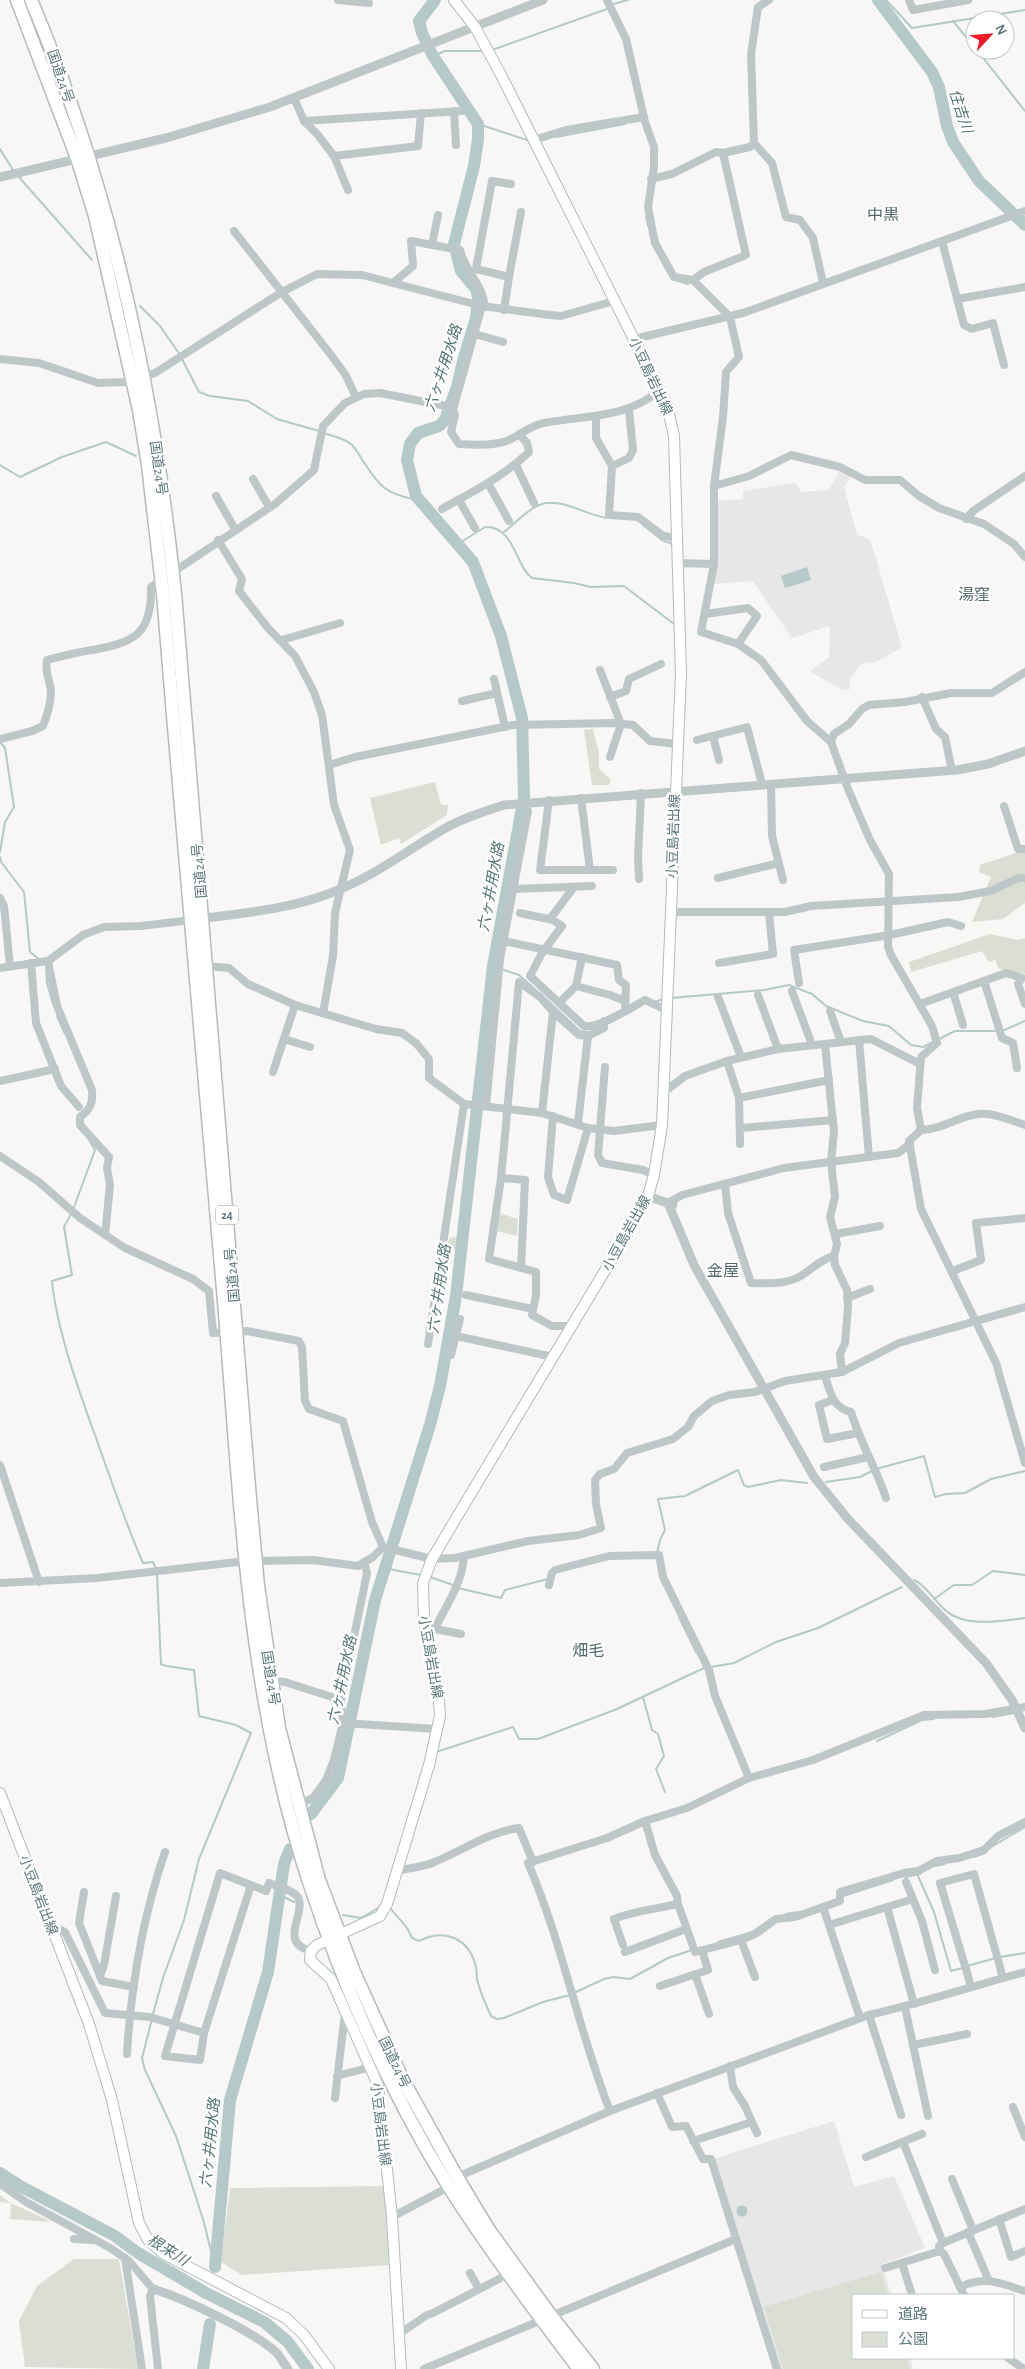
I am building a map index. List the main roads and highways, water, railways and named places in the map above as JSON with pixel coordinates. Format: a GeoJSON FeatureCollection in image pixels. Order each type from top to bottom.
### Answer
{"type":"FeatureCollection","features":[{"type":"Feature","properties":{"kind":"highway","name":"国道24号"},"geometry":{"type":"LineString","coordinates":[[17,0],[83,157]]}},
{"type":"Feature","properties":{"kind":"highway","name":"国道24号"},"geometry":{"type":"LineString","coordinates":[[31,0],[47,36],[83,157],[160,470],[173,572],[196,919],[206,966],[232,1331]]}},
{"type":"Feature","properties":{"kind":"highway","name":"国道24号"},"geometry":{"type":"LineString","coordinates":[[137,378],[162,580],[196,919],[251,1561],[269,1725],[300,1852],[335,1938]]}},
{"type":"Feature","properties":{"kind":"highway","name":"国道24号"},"geometry":{"type":"LineString","coordinates":[[251,1561],[279,1728],[335,1938],[360,2014],[394,2087],[453,2182],[483,2239],[547,2319],[592,2369]]}},
{"type":"Feature","properties":{"kind":"highway","name":"国道24号"},"geometry":{"type":"LineString","coordinates":[[547,2319],[579,2369]]}},
{"type":"Feature","properties":{"kind":"main road","name":"小豆島岩出線"},"geometry":{"type":"LineString","coordinates":[[401,2369],[392,2216],[378,2085],[331,1979],[310,1960],[311,1951],[318,1945],[380,1916],[387,1904],[429,1765],[440,1716],[439,1693],[430,1628],[422,1600],[423,1583],[432,1559],[554,1357],[648,1196],[654,1176],[662,1125],[674,791],[681,674],[672,419],[660,390],[475,26],[454,0]]}},
{"type":"Feature","properties":{"kind":"main road","name":"小豆島岩出線"},"geometry":{"type":"LineString","coordinates":[[0,1793],[92,2033],[112,2100],[139,2223],[148,2240],[164,2254],[286,2318],[304,2335],[329,2369]]}},
{"type":"Feature","properties":{"kind":"waterway","name":"六ヶ井用水路"},"geometry":{"type":"LineString","coordinates":[[311,1814],[338,1778],[375,1600],[430,1425],[440,1386],[456,1296],[493,966],[524,797],[522,718],[501,636],[473,562],[416,496],[407,460],[410,444],[418,433],[439,426],[445,420],[457,387],[476,318],[478,297],[476,289],[461,271],[454,244],[474,166],[478,124],[433,56],[422,33],[419,21],[435,0]]}},
{"type":"Feature","properties":{"kind":"waterway"},"geometry":{"type":"LineString","coordinates":[[613,4],[628,0]]}},
{"type":"Feature","properties":{"kind":"waterway","name":"住吉川"},"geometry":{"type":"LineString","coordinates":[[878,0],[932,72],[939,87],[947,126],[953,142],[979,181],[1025,225]]}},
{"type":"Feature","properties":{"kind":"waterway"},"geometry":{"type":"LineString","coordinates":[[886,0],[912,28],[1025,10]]}},
{"type":"Feature","properties":{"kind":"waterway"},"geometry":{"type":"LineString","coordinates":[[492,50],[607,9]]}},
{"type":"Feature","properties":{"kind":"waterway"},"geometry":{"type":"LineString","coordinates":[[953,21],[965,36]]}},
{"type":"Feature","properties":{"kind":"waterway"},"geometry":{"type":"LineString","coordinates":[[433,56],[445,51],[482,51]]}},
{"type":"Feature","properties":{"kind":"waterway"},"geometry":{"type":"LineString","coordinates":[[985,60],[1025,111]]}},
{"type":"Feature","properties":{"kind":"waterway"},"geometry":{"type":"LineString","coordinates":[[478,124],[530,141]]}},
{"type":"Feature","properties":{"kind":"waterway"},"geometry":{"type":"LineString","coordinates":[[556,137],[625,124]]}},
{"type":"Feature","properties":{"kind":"waterway"},"geometry":{"type":"LineString","coordinates":[[0,149],[13,170]]}},
{"type":"Feature","properties":{"kind":"waterway"},"geometry":{"type":"LineString","coordinates":[[18,176],[92,260]]}},
{"type":"Feature","properties":{"kind":"waterway"},"geometry":{"type":"LineString","coordinates":[[646,216],[648,226]]}},
{"type":"Feature","properties":{"kind":"waterway"},"geometry":{"type":"LineString","coordinates":[[678,281],[688,284]]}},
{"type":"Feature","properties":{"kind":"waterway"},"geometry":{"type":"LineString","coordinates":[[140,306],[160,326],[180,355]]}},
{"type":"Feature","properties":{"kind":"waterway"},"geometry":{"type":"LineString","coordinates":[[182,359],[199,392],[210,396],[248,401],[277,419],[319,431]]}},
{"type":"Feature","properties":{"kind":"waterway"},"geometry":{"type":"LineString","coordinates":[[323,433],[342,439],[352,445],[373,476],[383,487],[403,497],[413,499],[416,496]]}},
{"type":"Feature","properties":{"kind":"waterway"},"geometry":{"type":"LineString","coordinates":[[0,465],[20,477],[62,457],[106,442],[136,456]]}},
{"type":"Feature","properties":{"kind":"waterway"},"geometry":{"type":"LineString","coordinates":[[504,532],[529,511],[546,503],[561,504],[607,518]]}},
{"type":"Feature","properties":{"kind":"waterway"},"geometry":{"type":"LineString","coordinates":[[643,525],[662,540],[672,544]]}},
{"type":"Feature","properties":{"kind":"waterway"},"geometry":{"type":"LineString","coordinates":[[458,544],[485,527],[495,528],[509,540],[526,572],[532,578],[591,587],[624,586],[674,624]]}},
{"type":"Feature","properties":{"kind":"waterway"},"geometry":{"type":"LineString","coordinates":[[0,742],[5,748],[14,807],[5,822],[0,852]]}},
{"type":"Feature","properties":{"kind":"waterway"},"geometry":{"type":"LineString","coordinates":[[0,857],[1,862],[24,892],[30,952],[40,960]]}},
{"type":"Feature","properties":{"kind":"waterway"},"geometry":{"type":"LineString","coordinates":[[46,967],[47,983],[53,1004]]}},
{"type":"Feature","properties":{"kind":"waterway"},"geometry":{"type":"LineString","coordinates":[[501,969],[519,975],[537,991]]}},
{"type":"Feature","properties":{"kind":"waterway"},"geometry":{"type":"LineString","coordinates":[[671,998],[764,990],[789,985],[812,994],[826,1006],[863,1021],[889,1026],[911,1045],[923,1047],[933,1042]]}},
{"type":"Feature","properties":{"kind":"waterway"},"geometry":{"type":"LineString","coordinates":[[546,999],[580,1031],[589,1032]]}},
{"type":"Feature","properties":{"kind":"waterway"},"geometry":{"type":"LineString","coordinates":[[654,1002],[664,999]]}},
{"type":"Feature","properties":{"kind":"waterway"},"geometry":{"type":"LineString","coordinates":[[57,1016],[64,1032]]}},
{"type":"Feature","properties":{"kind":"waterway"},"geometry":{"type":"LineString","coordinates":[[1002,1031],[1025,1021]]}},
{"type":"Feature","properties":{"kind":"waterway"},"geometry":{"type":"LineString","coordinates":[[939,1039],[955,1031],[997,1031]]}},
{"type":"Feature","properties":{"kind":"waterway"},"geometry":{"type":"LineString","coordinates":[[73,1210],[95,1150],[89,1140]]}},
{"type":"Feature","properties":{"kind":"waterway"},"geometry":{"type":"LineString","coordinates":[[71,1214],[64,1227],[72,1275],[52,1281],[59,1320],[76,1381],[130,1532],[143,1563],[153,1562],[156,1569]]}},
{"type":"Feature","properties":{"kind":"waterway"},"geometry":{"type":"LineString","coordinates":[[876,1469],[924,1456],[935,1497],[946,1494],[965,1493],[991,1479],[1025,1471]]}},
{"type":"Feature","properties":{"kind":"waterway"},"geometry":{"type":"LineString","coordinates":[[657,1553],[665,1530],[658,1499],[685,1496],[738,1470],[744,1485],[748,1487],[781,1480],[807,1483]]}},
{"type":"Feature","properties":{"kind":"waterway"},"geometry":{"type":"LineString","coordinates":[[826,1482],[860,1477],[872,1471]]}},
{"type":"Feature","properties":{"kind":"waterway"},"geometry":{"type":"LineString","coordinates":[[383,1568],[421,1575]]}},
{"type":"Feature","properties":{"kind":"waterway"},"geometry":{"type":"LineString","coordinates":[[934,1599],[954,1585],[972,1585],[993,1571],[1025,1575]]}},
{"type":"Feature","properties":{"kind":"waterway"},"geometry":{"type":"LineString","coordinates":[[153,2014],[163,1978],[184,1920],[199,1859],[251,1733],[236,1725],[199,1716],[194,1670],[161,1664],[157,1574]]}},
{"type":"Feature","properties":{"kind":"waterway"},"geometry":{"type":"LineString","coordinates":[[430,1577],[453,1585]]}},
{"type":"Feature","properties":{"kind":"waterway"},"geometry":{"type":"LineString","coordinates":[[458,1588],[501,1598],[505,1590],[548,1579]]}},
{"type":"Feature","properties":{"kind":"waterway"},"geometry":{"type":"LineString","coordinates":[[914,1580],[925,1588],[950,1614],[960,1618],[981,1622],[1025,1618]]}},
{"type":"Feature","properties":{"kind":"waterway"},"geometry":{"type":"LineString","coordinates":[[711,1667],[734,1663],[776,1642],[818,1628],[902,1587]]}},
{"type":"Feature","properties":{"kind":"waterway"},"geometry":{"type":"LineString","coordinates":[[679,1617],[696,1652]]}},
{"type":"Feature","properties":{"kind":"waterway"},"geometry":{"type":"LineString","coordinates":[[436,1752],[513,1727],[519,1739],[538,1739],[617,1709],[704,1668]]}},
{"type":"Feature","properties":{"kind":"waterway"},"geometry":{"type":"LineString","coordinates":[[643,1697],[652,1730],[658,1734],[664,1756],[656,1769],[665,1792]]}},
{"type":"Feature","properties":{"kind":"waterway"},"geometry":{"type":"LineString","coordinates":[[992,1717],[1014,1713]]}},
{"type":"Feature","properties":{"kind":"waterway"},"geometry":{"type":"LineString","coordinates":[[877,1741],[922,1720],[934,1719]]}},
{"type":"Feature","properties":{"kind":"waterway"},"geometry":{"type":"LineString","coordinates":[[419,1815],[426,1791]]}},
{"type":"Feature","properties":{"kind":"waterway"},"geometry":{"type":"LineString","coordinates":[[993,1846],[1025,1827]]}},
{"type":"Feature","properties":{"kind":"waterway","name":"六ヶ井用水路"},"geometry":{"type":"LineString","coordinates":[[215,2267],[230,2100],[268,1972],[284,1864],[290,1849]]}},
{"type":"Feature","properties":{"kind":"waterway"},"geometry":{"type":"LineString","coordinates":[[974,1857],[985,1853]]}},
{"type":"Feature","properties":{"kind":"waterway"},"geometry":{"type":"LineString","coordinates":[[935,1866],[945,1864]]}},
{"type":"Feature","properties":{"kind":"waterway"},"geometry":{"type":"LineString","coordinates":[[905,1877],[920,1874]]}},
{"type":"Feature","properties":{"kind":"waterway"},"geometry":{"type":"LineString","coordinates":[[918,1876],[934,1912],[951,1971],[962,1968]]}},
{"type":"Feature","properties":{"kind":"waterway"},"geometry":{"type":"LineString","coordinates":[[843,1896],[893,1880]]}},
{"type":"Feature","properties":{"kind":"waterway"},"geometry":{"type":"LineString","coordinates":[[280,1895],[294,1902]]}},
{"type":"Feature","properties":{"kind":"waterway"},"geometry":{"type":"LineString","coordinates":[[343,1915],[361,1918],[380,1907]]}},
{"type":"Feature","properties":{"kind":"waterway"},"geometry":{"type":"LineString","coordinates":[[391,1909],[406,1926],[412,1938],[419,1941],[429,1937],[447,1936],[455,1938],[468,1949],[473,1957],[477,1981],[484,2000],[491,2016],[497,2019],[543,2002],[570,1995]]}},
{"type":"Feature","properties":{"kind":"waterway"},"geometry":{"type":"LineString","coordinates":[[786,1914],[798,1912]]}},
{"type":"Feature","properties":{"kind":"waterway"},"geometry":{"type":"LineString","coordinates":[[755,1930],[774,1917]]}},
{"type":"Feature","properties":{"kind":"waterway"},"geometry":{"type":"LineString","coordinates":[[718,1942],[749,1933]]}},
{"type":"Feature","properties":{"kind":"waterway"},"geometry":{"type":"LineString","coordinates":[[574,1993],[604,1979],[613,1977],[630,1979],[668,1958],[692,1950]]}},
{"type":"Feature","properties":{"kind":"waterway"},"geometry":{"type":"LineString","coordinates":[[1000,1957],[1025,1953]]}},
{"type":"Feature","properties":{"kind":"waterway"},"geometry":{"type":"LineString","coordinates":[[967,1966],[996,1958]]}},
{"type":"Feature","properties":{"kind":"waterway"},"geometry":{"type":"LineString","coordinates":[[152,2019],[142,2058],[145,2070],[176,2136],[203,2219],[215,2267]]}},
{"type":"Feature","properties":{"kind":"waterway","name":"根来川"},"geometry":{"type":"LineString","coordinates":[[0,2173],[20,2186],[115,2236],[138,2253],[206,2293],[264,2322],[287,2341],[308,2369]]}},
{"type":"Feature","properties":{"kind":"waterway","name":"六ヶ井用水路"},"geometry":{"type":"LineString","coordinates":[[203,2369],[210,2324]]}},
{"type":"Feature","properties":{"kind":"district","name":"中黒"},"geometry":{"type":"Point","coordinates":[883,214]}},
{"type":"Feature","properties":{"kind":"district","name":"湯窪"},"geometry":{"type":"Point","coordinates":[974,594]}},
{"type":"Feature","properties":{"kind":"district","name":"金屋"},"geometry":{"type":"Point","coordinates":[723,1270]}},
{"type":"Feature","properties":{"kind":"district","name":"畑毛"},"geometry":{"type":"Point","coordinates":[588,1650]}}]}
